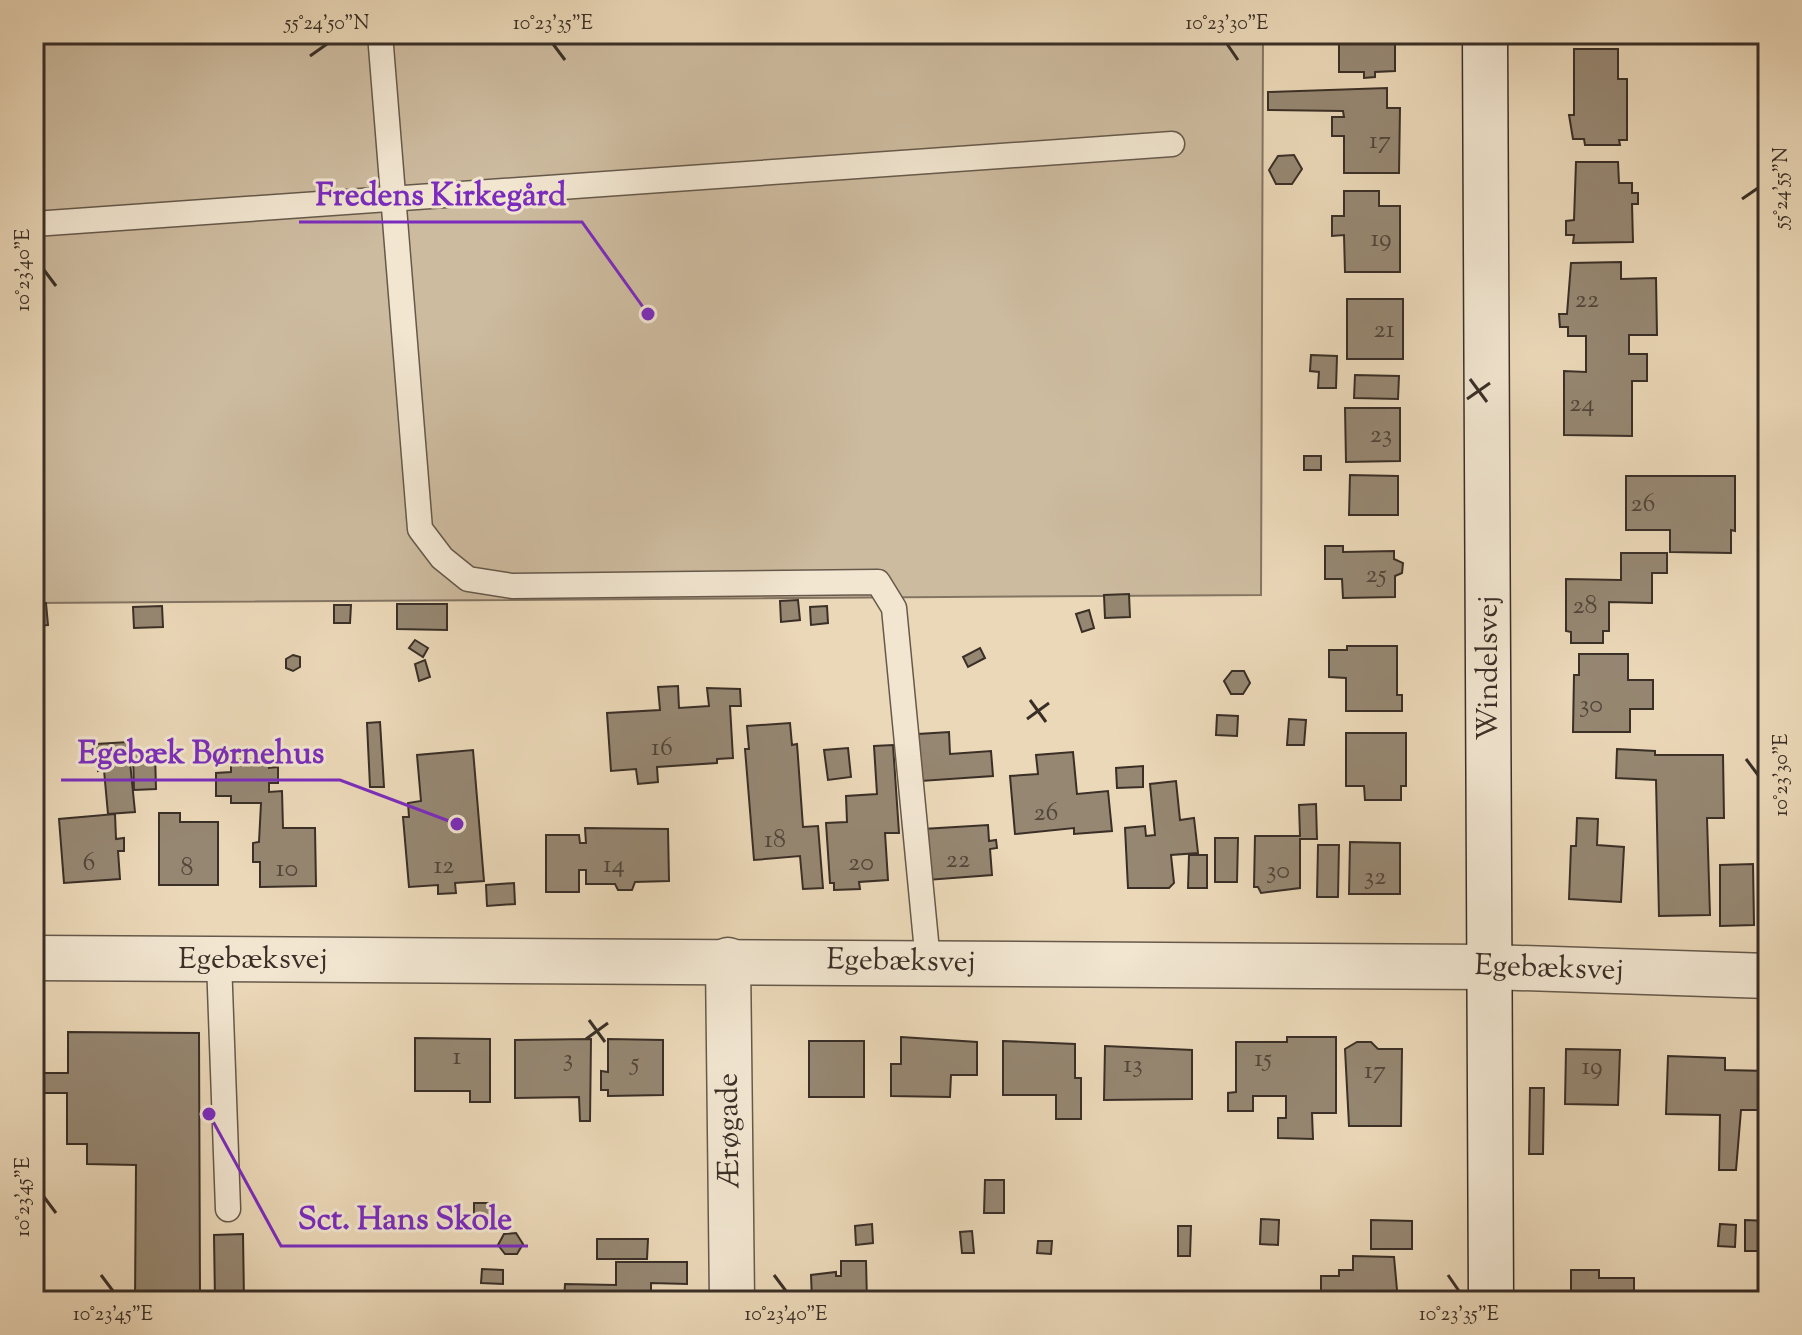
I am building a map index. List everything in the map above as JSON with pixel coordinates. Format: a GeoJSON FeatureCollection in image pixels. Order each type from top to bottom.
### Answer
{"type":"FeatureCollection","features":[{"type":"Feature","properties":{"kind":"street","name":"Windelsvej"},"geometry":{"type":"LineString","coordinates":[[1485,34],[1491,1301]]}},
{"type":"Feature","properties":{"kind":"street","name":"Egebæksvej"},"geometry":{"type":"LineString","coordinates":[[34,958],[1490,967],[1768,976]]}},
{"type":"Feature","properties":{"kind":"street","name":"Ærøgade"},"geometry":{"type":"LineString","coordinates":[[728,960],[732,1301]]}},
{"type":"Feature","properties":{"kind":"lane"},"geometry":{"type":"LineString","coordinates":[[380,34],[420,529],[451,565],[468,579],[512,586],[878,582],[894,608],[928,962]]}},
{"type":"Feature","properties":{"kind":"lane"},"geometry":{"type":"LineString","coordinates":[[34,224],[1172,144]]}},
{"type":"Feature","properties":{"kind":"lane"},"geometry":{"type":"LineString","coordinates":[[219,961],[228,1209]]}},
{"type":"Feature","properties":{"kind":"shaded area"},"geometry":{"type":"Polygon","coordinates":[[[34,34],[1263,34],[1261,595],[34,603],[34,34]]]}},
{"type":"Feature","properties":{"kind":"building"},"geometry":{"type":"Polygon","coordinates":[[[1339,34],[1395,34],[1395,71],[1375,72],[1375,77],[1364,78],[1364,72],[1339,72],[1339,34]]]}},
{"type":"Feature","properties":{"kind":"building"},"geometry":{"type":"Polygon","coordinates":[[[1574,49],[1618,49],[1618,79],[1627,79],[1627,140],[1619,140],[1620,145],[1585,145],[1584,139],[1573,139],[1569,115],[1574,115],[1574,49]]]}},
{"type":"Feature","properties":{"kind":"building"},"geometry":{"type":"Polygon","coordinates":[[[1387,88],[1387,108],[1400,108],[1399,173],[1344,173],[1344,136],[1332,136],[1332,117],[1344,117],[1343,111],[1268,110],[1268,92],[1387,88]]]}},
{"type":"Feature","properties":{"kind":"building"},"geometry":{"type":"Polygon","coordinates":[[[1294,155],[1302,169],[1292,184],[1276,184],[1269,170],[1278,156],[1294,155]]]}},
{"type":"Feature","properties":{"kind":"building"},"geometry":{"type":"Polygon","coordinates":[[[1576,162],[1618,162],[1619,183],[1632,183],[1632,193],[1638,193],[1638,204],[1632,204],[1633,242],[1573,243],[1574,235],[1566,235],[1566,221],[1574,220],[1576,162]]]}},
{"type":"Feature","properties":{"kind":"building"},"geometry":{"type":"Polygon","coordinates":[[[1344,191],[1379,191],[1379,206],[1400,206],[1400,272],[1345,272],[1344,235],[1332,236],[1332,216],[1344,216],[1344,191]]]}},
{"type":"Feature","properties":{"kind":"building"},"geometry":{"type":"Polygon","coordinates":[[[1621,262],[1621,279],[1656,278],[1657,335],[1629,335],[1629,354],[1647,354],[1647,381],[1632,381],[1632,436],[1564,435],[1564,371],[1586,372],[1586,336],[1568,336],[1568,327],[1560,327],[1559,314],[1567,314],[1571,263],[1621,262]]]}},
{"type":"Feature","properties":{"kind":"building"},"geometry":{"type":"Polygon","coordinates":[[[1347,299],[1403,299],[1403,359],[1347,359],[1347,299]]]}},
{"type":"Feature","properties":{"kind":"building"},"geometry":{"type":"Polygon","coordinates":[[[1311,355],[1337,356],[1336,388],[1318,388],[1319,372],[1310,371],[1311,355]]]}},
{"type":"Feature","properties":{"kind":"building"},"geometry":{"type":"Polygon","coordinates":[[[1355,375],[1399,376],[1398,399],[1354,398],[1355,375]]]}},
{"type":"Feature","properties":{"kind":"building"},"geometry":{"type":"Polygon","coordinates":[[[1345,408],[1400,408],[1400,461],[1346,462],[1345,408]]]}},
{"type":"Feature","properties":{"kind":"building"},"geometry":{"type":"Polygon","coordinates":[[[1304,456],[1321,456],[1321,470],[1304,470],[1304,456]]]}},
{"type":"Feature","properties":{"kind":"building"},"geometry":{"type":"Polygon","coordinates":[[[1350,475],[1398,476],[1398,515],[1349,515],[1350,475]]]}},
{"type":"Feature","properties":{"kind":"building"},"geometry":{"type":"Polygon","coordinates":[[[1626,476],[1735,476],[1735,531],[1731,530],[1731,553],[1670,552],[1670,530],[1626,530],[1626,476]]]}},
{"type":"Feature","properties":{"kind":"building"},"geometry":{"type":"Polygon","coordinates":[[[1325,546],[1343,546],[1343,552],[1394,551],[1394,559],[1403,563],[1402,573],[1395,576],[1395,597],[1343,598],[1342,579],[1325,579],[1325,546]]]}},
{"type":"Feature","properties":{"kind":"building"},"geometry":{"type":"Polygon","coordinates":[[[1621,553],[1667,553],[1667,573],[1652,573],[1652,603],[1609,602],[1609,631],[1603,631],[1603,643],[1571,643],[1571,632],[1566,631],[1566,579],[1621,580],[1621,553]]]}},
{"type":"Feature","properties":{"kind":"building"},"geometry":{"type":"Polygon","coordinates":[[[1129,594],[1130,617],[1105,618],[1104,595],[1129,594]]]}},
{"type":"Feature","properties":{"kind":"building"},"geometry":{"type":"Polygon","coordinates":[[[798,600],[800,620],[781,622],[780,601],[798,600]]]}},
{"type":"Feature","properties":{"kind":"building"},"geometry":{"type":"Polygon","coordinates":[[[46,603],[48,625],[34,626],[34,604],[46,603]]]}},
{"type":"Feature","properties":{"kind":"building"},"geometry":{"type":"Polygon","coordinates":[[[397,604],[447,604],[447,630],[397,629],[397,604]]]}},
{"type":"Feature","properties":{"kind":"building"},"geometry":{"type":"Polygon","coordinates":[[[334,605],[351,605],[350,623],[334,623],[334,605]]]}},
{"type":"Feature","properties":{"kind":"building"},"geometry":{"type":"Polygon","coordinates":[[[162,606],[163,627],[134,628],[133,607],[162,606]]]}},
{"type":"Feature","properties":{"kind":"building"},"geometry":{"type":"Polygon","coordinates":[[[827,606],[828,623],[811,625],[810,607],[827,606]]]}},
{"type":"Feature","properties":{"kind":"building"},"geometry":{"type":"Polygon","coordinates":[[[1089,610],[1094,628],[1082,632],[1076,614],[1089,610]]]}},
{"type":"Feature","properties":{"kind":"building"},"geometry":{"type":"Polygon","coordinates":[[[415,640],[428,648],[423,657],[409,648],[415,640]]]}},
{"type":"Feature","properties":{"kind":"building"},"geometry":{"type":"Polygon","coordinates":[[[1347,646],[1397,646],[1397,695],[1402,695],[1402,711],[1346,711],[1346,678],[1329,677],[1329,650],[1347,650],[1347,646]]]}},
{"type":"Feature","properties":{"kind":"building"},"geometry":{"type":"Polygon","coordinates":[[[980,648],[985,658],[968,667],[963,657],[980,648]]]}},
{"type":"Feature","properties":{"kind":"building"},"geometry":{"type":"Polygon","coordinates":[[[1579,654],[1628,654],[1628,680],[1653,680],[1653,709],[1630,709],[1630,732],[1573,732],[1574,675],[1579,675],[1579,654]]]}},
{"type":"Feature","properties":{"kind":"building"},"geometry":{"type":"Polygon","coordinates":[[[293,655],[300,657],[300,667],[293,671],[286,668],[286,659],[293,655]]]}},
{"type":"Feature","properties":{"kind":"building"},"geometry":{"type":"Polygon","coordinates":[[[425,660],[430,677],[419,681],[415,664],[425,660]]]}},
{"type":"Feature","properties":{"kind":"building"},"geometry":{"type":"Polygon","coordinates":[[[1232,671],[1244,671],[1250,683],[1243,694],[1231,694],[1224,681],[1232,671]]]}},
{"type":"Feature","properties":{"kind":"building"},"geometry":{"type":"Polygon","coordinates":[[[678,686],[679,708],[709,706],[707,688],[740,689],[741,706],[730,706],[733,758],[717,759],[717,763],[657,767],[658,782],[638,784],[636,769],[611,771],[607,713],[660,710],[658,687],[678,686]]]}},
{"type":"Feature","properties":{"kind":"building"},"geometry":{"type":"Polygon","coordinates":[[[1217,715],[1238,716],[1237,736],[1216,735],[1217,715]]]}},
{"type":"Feature","properties":{"kind":"building"},"geometry":{"type":"Polygon","coordinates":[[[1289,719],[1306,720],[1304,745],[1287,745],[1289,719]]]}},
{"type":"Feature","properties":{"kind":"building"},"geometry":{"type":"Polygon","coordinates":[[[380,722],[384,787],[370,787],[367,723],[380,722]]]}},
{"type":"Feature","properties":{"kind":"building"},"geometry":{"type":"Polygon","coordinates":[[[790,723],[792,745],[797,744],[803,827],[818,826],[823,888],[803,889],[800,856],[754,860],[745,749],[749,749],[747,726],[790,723]]]}},
{"type":"Feature","properties":{"kind":"building"},"geometry":{"type":"Polygon","coordinates":[[[949,732],[950,754],[991,751],[993,776],[921,781],[918,734],[949,732]]]}},
{"type":"Feature","properties":{"kind":"building"},"geometry":{"type":"Polygon","coordinates":[[[1346,733],[1406,733],[1406,786],[1401,786],[1401,800],[1365,800],[1364,786],[1346,786],[1346,733]]]}},
{"type":"Feature","properties":{"kind":"building"},"geometry":{"type":"Polygon","coordinates":[[[128,742],[135,812],[108,814],[104,770],[98,771],[96,744],[128,742]]]}},
{"type":"Feature","properties":{"kind":"building"},"geometry":{"type":"Polygon","coordinates":[[[893,745],[899,833],[885,833],[888,880],[859,882],[860,889],[834,890],[834,883],[830,883],[826,823],[847,822],[846,796],[877,794],[874,746],[893,745]]]}},
{"type":"Feature","properties":{"kind":"building"},"geometry":{"type":"Polygon","coordinates":[[[848,748],[851,777],[828,780],[824,750],[848,748]]]}},
{"type":"Feature","properties":{"kind":"building"},"geometry":{"type":"Polygon","coordinates":[[[1617,749],[1655,751],[1655,755],[1723,755],[1724,818],[1707,818],[1710,915],[1659,916],[1656,780],[1616,778],[1617,749]]]}},
{"type":"Feature","properties":{"kind":"building"},"geometry":{"type":"Polygon","coordinates":[[[473,750],[484,881],[455,883],[456,893],[438,894],[438,885],[409,887],[403,817],[409,817],[408,803],[421,801],[417,755],[473,750]]]}},
{"type":"Feature","properties":{"kind":"building"},"geometry":{"type":"Polygon","coordinates":[[[155,752],[156,789],[134,790],[133,753],[155,752]]]}},
{"type":"Feature","properties":{"kind":"building"},"geometry":{"type":"Polygon","coordinates":[[[1073,752],[1077,794],[1108,791],[1112,831],[1074,834],[1074,828],[1015,834],[1010,776],[1038,774],[1036,755],[1073,752]]]}},
{"type":"Feature","properties":{"kind":"building"},"geometry":{"type":"Polygon","coordinates":[[[269,759],[269,768],[278,767],[278,783],[269,783],[269,792],[282,791],[283,828],[315,828],[316,886],[260,887],[260,862],[253,862],[253,843],[259,842],[261,803],[231,803],[231,796],[216,796],[216,773],[231,772],[231,760],[269,759]]]}},
{"type":"Feature","properties":{"kind":"building"},"geometry":{"type":"Polygon","coordinates":[[[1143,766],[1143,787],[1117,788],[1116,768],[1143,766]]]}},
{"type":"Feature","properties":{"kind":"building"},"geometry":{"type":"Polygon","coordinates":[[[1176,781],[1180,820],[1194,818],[1198,853],[1171,855],[1174,883],[1169,888],[1128,888],[1125,828],[1145,826],[1146,836],[1155,835],[1150,784],[1176,781]]]}},
{"type":"Feature","properties":{"kind":"building"},"geometry":{"type":"Polygon","coordinates":[[[1316,804],[1317,839],[1300,839],[1300,888],[1261,893],[1258,887],[1254,887],[1255,836],[1300,836],[1299,805],[1316,804]]]}},
{"type":"Feature","properties":{"kind":"building"},"geometry":{"type":"Polygon","coordinates":[[[159,813],[180,813],[180,822],[218,822],[218,885],[159,885],[159,813]]]}},
{"type":"Feature","properties":{"kind":"building"},"geometry":{"type":"Polygon","coordinates":[[[115,814],[116,839],[124,838],[124,851],[118,851],[120,879],[64,883],[59,819],[115,814]]]}},
{"type":"Feature","properties":{"kind":"building"},"geometry":{"type":"Polygon","coordinates":[[[1577,818],[1598,819],[1597,845],[1624,847],[1621,902],[1569,899],[1571,846],[1576,846],[1577,818]]]}},
{"type":"Feature","properties":{"kind":"building"},"geometry":{"type":"Polygon","coordinates":[[[988,825],[989,841],[996,840],[997,848],[990,849],[992,875],[927,880],[923,829],[988,825]]]}},
{"type":"Feature","properties":{"kind":"building"},"geometry":{"type":"Polygon","coordinates":[[[34,827],[43,827],[42,879],[34,879],[34,827]]]}},
{"type":"Feature","properties":{"kind":"building"},"geometry":{"type":"Polygon","coordinates":[[[585,828],[668,829],[669,881],[635,882],[632,890],[618,890],[615,884],[586,884],[586,870],[579,870],[579,892],[546,892],[546,835],[579,835],[580,843],[586,843],[585,828]]]}},
{"type":"Feature","properties":{"kind":"building"},"geometry":{"type":"Polygon","coordinates":[[[1215,838],[1238,838],[1237,882],[1215,882],[1215,838]]]}},
{"type":"Feature","properties":{"kind":"building"},"geometry":{"type":"Polygon","coordinates":[[[1350,842],[1400,843],[1400,894],[1349,894],[1350,842]]]}},
{"type":"Feature","properties":{"kind":"building"},"geometry":{"type":"Polygon","coordinates":[[[1318,845],[1339,845],[1338,897],[1317,897],[1318,845]]]}},
{"type":"Feature","properties":{"kind":"building"},"geometry":{"type":"Polygon","coordinates":[[[1189,855],[1207,855],[1207,888],[1188,888],[1189,855]]]}},
{"type":"Feature","properties":{"kind":"building"},"geometry":{"type":"Polygon","coordinates":[[[1753,864],[1754,925],[1720,926],[1720,865],[1753,864]]]}},
{"type":"Feature","properties":{"kind":"building"},"geometry":{"type":"Polygon","coordinates":[[[514,883],[515,904],[487,906],[486,885],[514,883]]]}},
{"type":"Feature","properties":{"kind":"building"},"geometry":{"type":"Polygon","coordinates":[[[34,1022],[43,1022],[43,1073],[68,1073],[68,1032],[199,1033],[200,1301],[135,1301],[136,1165],[87,1164],[87,1144],[67,1144],[67,1093],[43,1093],[42,1142],[34,1142],[34,1022]]]}},
{"type":"Feature","properties":{"kind":"building"},"geometry":{"type":"Polygon","coordinates":[[[901,1037],[977,1042],[977,1075],[951,1075],[950,1097],[891,1096],[891,1064],[901,1064],[901,1037]]]}},
{"type":"Feature","properties":{"kind":"building"},"geometry":{"type":"Polygon","coordinates":[[[1287,1037],[1336,1037],[1336,1113],[1312,1113],[1313,1139],[1278,1138],[1278,1118],[1286,1118],[1286,1096],[1253,1096],[1253,1111],[1228,1111],[1228,1093],[1236,1092],[1236,1042],[1287,1042],[1287,1037]]]}},
{"type":"Feature","properties":{"kind":"building"},"geometry":{"type":"Polygon","coordinates":[[[415,1038],[490,1039],[490,1102],[470,1102],[470,1091],[415,1091],[415,1038]]]}},
{"type":"Feature","properties":{"kind":"building"},"geometry":{"type":"Polygon","coordinates":[[[591,1039],[590,1121],[580,1121],[579,1097],[515,1098],[515,1040],[591,1039]]]}},
{"type":"Feature","properties":{"kind":"building"},"geometry":{"type":"Polygon","coordinates":[[[608,1039],[663,1040],[663,1095],[608,1096],[608,1090],[601,1090],[601,1071],[608,1072],[608,1039]]]}},
{"type":"Feature","properties":{"kind":"building"},"geometry":{"type":"Polygon","coordinates":[[[809,1041],[864,1041],[864,1097],[809,1097],[809,1041]]]}},
{"type":"Feature","properties":{"kind":"building"},"geometry":{"type":"Polygon","coordinates":[[[1003,1041],[1075,1044],[1075,1078],[1081,1078],[1081,1119],[1056,1119],[1056,1095],[1003,1095],[1003,1041]]]}},
{"type":"Feature","properties":{"kind":"building"},"geometry":{"type":"Polygon","coordinates":[[[1357,1042],[1371,1042],[1378,1049],[1402,1049],[1401,1126],[1349,1126],[1345,1049],[1357,1042]]]}},
{"type":"Feature","properties":{"kind":"building"},"geometry":{"type":"Polygon","coordinates":[[[1105,1046],[1192,1050],[1192,1099],[1104,1100],[1105,1046]]]}},
{"type":"Feature","properties":{"kind":"building"},"geometry":{"type":"Polygon","coordinates":[[[1566,1049],[1620,1050],[1618,1105],[1565,1104],[1566,1049]]]}},
{"type":"Feature","properties":{"kind":"building"},"geometry":{"type":"Polygon","coordinates":[[[1668,1056],[1725,1058],[1725,1070],[1768,1071],[1768,1110],[1741,1110],[1736,1170],[1719,1170],[1720,1115],[1666,1114],[1668,1056]]]}},
{"type":"Feature","properties":{"kind":"building"},"geometry":{"type":"Polygon","coordinates":[[[1530,1088],[1544,1088],[1543,1154],[1529,1154],[1530,1088]]]}},
{"type":"Feature","properties":{"kind":"building"},"geometry":{"type":"Polygon","coordinates":[[[985,1180],[1004,1180],[1004,1213],[984,1213],[985,1180]]]}},
{"type":"Feature","properties":{"kind":"building"},"geometry":{"type":"Polygon","coordinates":[[[474,1203],[489,1203],[489,1217],[474,1218],[474,1203]]]}},
{"type":"Feature","properties":{"kind":"building"},"geometry":{"type":"Polygon","coordinates":[[[1261,1219],[1279,1220],[1278,1245],[1260,1244],[1261,1219]]]}},
{"type":"Feature","properties":{"kind":"building"},"geometry":{"type":"Polygon","coordinates":[[[1371,1220],[1412,1221],[1412,1249],[1371,1249],[1371,1220]]]}},
{"type":"Feature","properties":{"kind":"building"},"geometry":{"type":"Polygon","coordinates":[[[1745,1220],[1768,1221],[1768,1251],[1745,1251],[1745,1220]]]}},
{"type":"Feature","properties":{"kind":"building"},"geometry":{"type":"Polygon","coordinates":[[[872,1224],[873,1243],[856,1245],[855,1226],[872,1224]]]}},
{"type":"Feature","properties":{"kind":"building"},"geometry":{"type":"Polygon","coordinates":[[[1720,1224],[1736,1225],[1735,1247],[1718,1246],[1720,1224]]]}},
{"type":"Feature","properties":{"kind":"building"},"geometry":{"type":"Polygon","coordinates":[[[1178,1226],[1191,1226],[1190,1256],[1178,1256],[1178,1226]]]}},
{"type":"Feature","properties":{"kind":"building"},"geometry":{"type":"Polygon","coordinates":[[[972,1231],[974,1253],[962,1253],[960,1232],[972,1231]]]}},
{"type":"Feature","properties":{"kind":"building"},"geometry":{"type":"Polygon","coordinates":[[[516,1233],[523,1244],[517,1254],[505,1254],[498,1245],[504,1234],[516,1233]]]}},
{"type":"Feature","properties":{"kind":"building"},"geometry":{"type":"Polygon","coordinates":[[[243,1234],[244,1301],[215,1301],[214,1235],[243,1234]]]}},
{"type":"Feature","properties":{"kind":"building"},"geometry":{"type":"Polygon","coordinates":[[[597,1239],[648,1239],[647,1259],[597,1259],[597,1239]]]}},
{"type":"Feature","properties":{"kind":"building"},"geometry":{"type":"Polygon","coordinates":[[[1038,1241],[1052,1241],[1051,1254],[1037,1253],[1038,1241]]]}},
{"type":"Feature","properties":{"kind":"building"},"geometry":{"type":"Polygon","coordinates":[[[1353,1256],[1394,1257],[1398,1301],[1321,1301],[1321,1276],[1339,1276],[1339,1270],[1353,1270],[1353,1256]]]}},
{"type":"Feature","properties":{"kind":"building"},"geometry":{"type":"Polygon","coordinates":[[[841,1261],[866,1261],[867,1301],[812,1301],[811,1275],[836,1272],[836,1276],[841,1276],[841,1261]]]}},
{"type":"Feature","properties":{"kind":"building"},"geometry":{"type":"Polygon","coordinates":[[[616,1262],[687,1262],[687,1284],[651,1283],[651,1301],[564,1301],[565,1284],[616,1285],[616,1262]]]}},
{"type":"Feature","properties":{"kind":"building"},"geometry":{"type":"Polygon","coordinates":[[[482,1269],[503,1270],[503,1284],[481,1283],[482,1269]]]}},
{"type":"Feature","properties":{"kind":"building"},"geometry":{"type":"Polygon","coordinates":[[[1571,1270],[1599,1270],[1599,1278],[1634,1278],[1634,1301],[1571,1301],[1571,1270]]]}},
{"type":"Feature","properties":{"kind":"place","name":"Fredens Kirkegård"},"geometry":{"type":"Point","coordinates":[648,314]}},
{"type":"Feature","properties":{"kind":"place","name":"Egebæk Børnehus"},"geometry":{"type":"Point","coordinates":[457,824]}},
{"type":"Feature","properties":{"kind":"place","name":"Sct. Hans Skole"},"geometry":{"type":"Point","coordinates":[209,1114]}}]}
